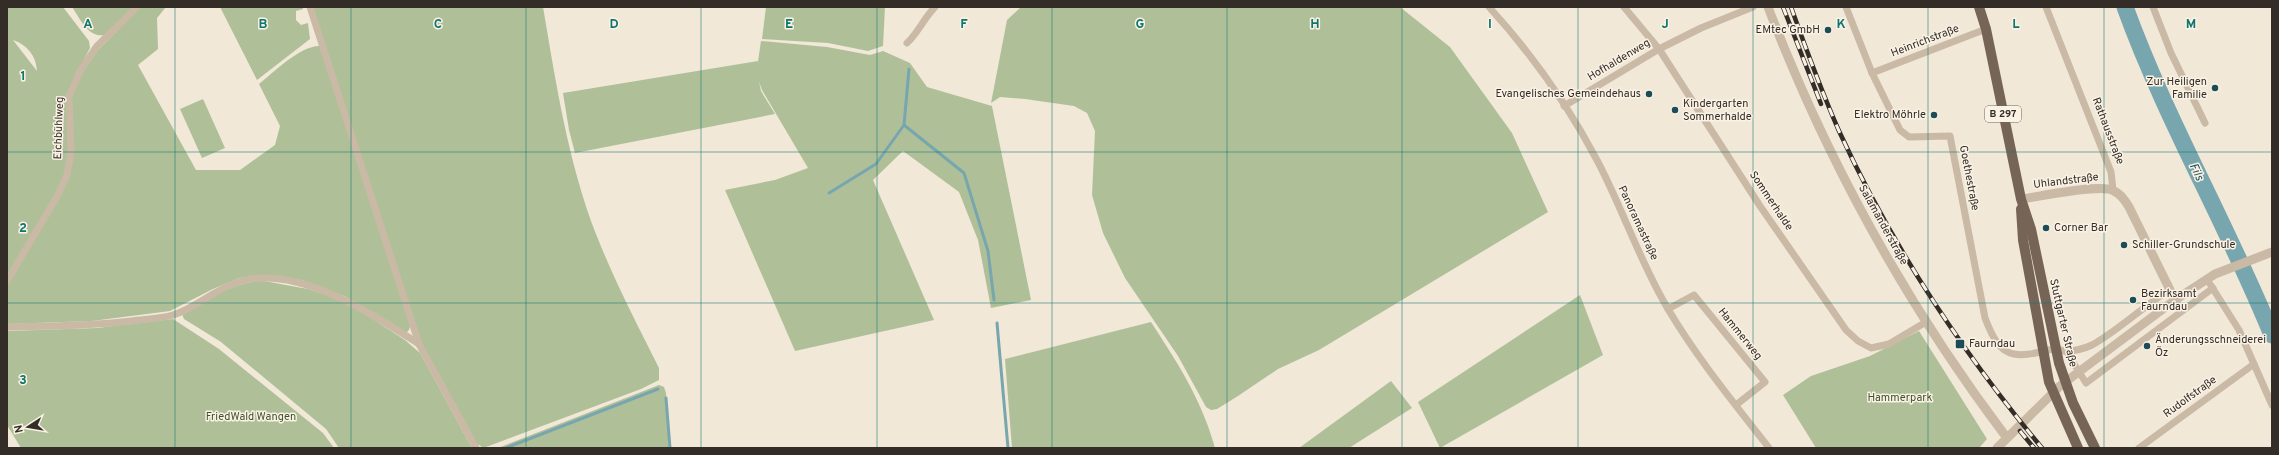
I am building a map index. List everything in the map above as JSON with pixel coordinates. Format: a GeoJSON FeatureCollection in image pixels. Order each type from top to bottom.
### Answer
{"type":"FeatureCollection","features":[{"type":"Feature","properties":{"kind":"main road","name":"Stuttgarter Straße"},"geometry":{"type":"LineString","coordinates":[[1979,7],[1986,29],[2021,199],[2031,229],[2055,349],[2073,403],[2095,448]]}},
{"type":"Feature","properties":{"kind":"main road","name":"Stuttgarter Straße"},"geometry":{"type":"LineString","coordinates":[[2021,199],[2023,240],[2044,352],[2048,382],[2078,448]]}},
{"type":"Feature","properties":{"kind":"street","name":"Eichbühlweg"},"geometry":{"type":"LineString","coordinates":[[7,281],[59,193],[67,175],[71,152],[69,97],[80,71],[97,46],[136,7]]}},
{"type":"Feature","properties":{"kind":"street"},"geometry":{"type":"LineString","coordinates":[[310,7],[418,344],[476,448]]}},
{"type":"Feature","properties":{"kind":"street"},"geometry":{"type":"LineString","coordinates":[[907,43],[913,37],[934,7]]}},
{"type":"Feature","properties":{"kind":"street","name":"Panoramastraße"},"geometry":{"type":"LineString","coordinates":[[1488,7],[1507,27],[1564,106],[1598,162],[1650,276],[1668,309],[1736,405],[1769,448]]}},
{"type":"Feature","properties":{"kind":"street","name":"Sommerhalde"},"geometry":{"type":"LineString","coordinates":[[1624,7],[1659,49],[1760,206],[1846,330],[1858,341],[1871,348],[1889,344],[1926,322]]}},
{"type":"Feature","properties":{"kind":"street","name":"Hofhaldenweg"},"geometry":{"type":"LineString","coordinates":[[1564,106],[1659,49],[1700,28],[1753,7]]}},
{"type":"Feature","properties":{"kind":"street","name":"Salamanderstraße"},"geometry":{"type":"LineString","coordinates":[[1768,7],[1784,50],[1837,167],[1926,322],[2007,438]]}},
{"type":"Feature","properties":{"kind":"street","name":"Goethestraße"},"geometry":{"type":"LineString","coordinates":[[1846,7],[1872,73],[1900,130],[1909,137],[1950,136],[1985,318],[1995,340],[2006,352],[2014,355],[2044,352],[2055,349]]}},
{"type":"Feature","properties":{"kind":"street","name":"Rathausstraße"},"geometry":{"type":"LineString","coordinates":[[2046,7],[2111,172],[2113,190]]}},
{"type":"Feature","properties":{"kind":"street"},"geometry":{"type":"LineString","coordinates":[[2153,7],[2171,53],[2205,123]]}},
{"type":"Feature","properties":{"kind":"street","name":"Heinrichstraße"},"geometry":{"type":"LineString","coordinates":[[1872,73],[1986,29]]}},
{"type":"Feature","properties":{"kind":"street","name":"Uhlandstraße"},"geometry":{"type":"LineString","coordinates":[[2021,199],[2086,190],[2113,190]]}},
{"type":"Feature","properties":{"kind":"street"},"geometry":{"type":"LineString","coordinates":[[2113,190],[2123,198],[2129,207],[2175,300]]}},
{"type":"Feature","properties":{"kind":"street"},"geometry":{"type":"LineString","coordinates":[[1997,448],[2060,386],[2175,300],[2207,279],[2225,270],[2272,252]]}},
{"type":"Feature","properties":{"kind":"street"},"geometry":{"type":"LineString","coordinates":[[7,327],[99,324],[173,315],[228,285],[247,279],[263,278],[296,283],[342,298],[371,313],[418,344]]}},
{"type":"Feature","properties":{"kind":"street"},"geometry":{"type":"LineString","coordinates":[[2207,279],[2239,330],[2272,405]]}},
{"type":"Feature","properties":{"kind":"street"},"geometry":{"type":"LineString","coordinates":[[2066,351],[2086,383],[2213,288]]}},
{"type":"Feature","properties":{"kind":"street"},"geometry":{"type":"LineString","coordinates":[[2055,349],[2066,351],[2091,345],[2169,290]]}},
{"type":"Feature","properties":{"kind":"street","name":"Hammerweg"},"geometry":{"type":"LineString","coordinates":[[1668,309],[1694,295],[1765,382],[1736,405]]}},
{"type":"Feature","properties":{"kind":"street","name":"Rudolfstraße"},"geometry":{"type":"LineString","coordinates":[[2139,448],[2254,364]]}},
{"type":"Feature","properties":{"kind":"green space"},"geometry":{"type":"Polygon","coordinates":[[[7,7],[63,7],[89,41],[90,48],[73,80],[69,153],[65,173],[55,196],[7,275],[7,7]],[[13,40],[37,71],[33,55],[18,42],[13,40]]]}},
{"type":"Feature","properties":{"kind":"green space"},"geometry":{"type":"Polygon","coordinates":[[[72,7],[133,7],[105,35],[99,35],[89,31],[72,7]]]}},
{"type":"Feature","properties":{"kind":"green space"},"geometry":{"type":"Polygon","coordinates":[[[141,7],[166,7],[157,18],[158,49],[138,65],[196,170],[240,170],[275,145],[280,126],[259,84],[296,54],[313,47],[320,46],[410,326],[409,330],[404,335],[372,312],[344,296],[302,280],[264,276],[239,278],[213,289],[170,311],[92,321],[7,324],[7,285],[68,176],[71,104],[74,86],[97,51],[141,7]]]}},
{"type":"Feature","properties":{"kind":"green space"},"geometry":{"type":"Polygon","coordinates":[[[220,7],[303,7],[303,9],[296,11],[296,20],[301,25],[308,23],[310,39],[257,80],[220,7]]]}},
{"type":"Feature","properties":{"kind":"green space"},"geometry":{"type":"Polygon","coordinates":[[[313,7],[543,7],[570,151],[586,207],[610,268],[659,368],[659,380],[641,389],[486,447],[482,447],[476,443],[421,342],[313,7]]]}},
{"type":"Feature","properties":{"kind":"green space"},"geometry":{"type":"Polygon","coordinates":[[[766,7],[885,7],[883,46],[868,51],[828,43],[762,39],[766,7]]]}},
{"type":"Feature","properties":{"kind":"green space"},"geometry":{"type":"Polygon","coordinates":[[[1021,7],[1400,7],[1450,47],[1512,133],[1548,212],[1319,350],[1278,369],[1217,409],[1211,410],[1206,407],[1178,356],[1125,278],[1103,233],[1092,195],[1095,131],[1087,113],[1074,106],[1025,99],[1000,97],[991,103],[1007,20],[1021,7]]]}},
{"type":"Feature","properties":{"kind":"green space"},"geometry":{"type":"Polygon","coordinates":[[[761,41],[827,47],[870,55],[883,51],[910,63],[927,87],[992,106],[1031,300],[991,308],[978,240],[959,192],[903,151],[873,180],[934,320],[795,351],[725,190],[775,180],[808,168],[762,90],[759,82],[761,91],[775,114],[575,153],[569,130],[563,93],[758,61],[756,75],[761,41]]]}},
{"type":"Feature","properties":{"kind":"green space"},"geometry":{"type":"Polygon","coordinates":[[[203,99],[225,148],[202,158],[180,109],[203,99]]]}},
{"type":"Feature","properties":{"kind":"green space"},"geometry":{"type":"Polygon","coordinates":[[[264,281],[308,289],[333,297],[362,312],[405,340],[420,353],[472,448],[339,448],[326,429],[221,342],[184,319],[182,314],[222,292],[242,284],[264,281]]]}},
{"type":"Feature","properties":{"kind":"green space"},"geometry":{"type":"Polygon","coordinates":[[[1580,295],[1603,355],[1440,448],[1418,402],[1580,295]]]}},
{"type":"Feature","properties":{"kind":"green space","name":"FriedWald Wangen"},"geometry":{"type":"Polygon","coordinates":[[[173,319],[219,349],[323,433],[334,448],[21,448],[7,425],[7,331],[97,328],[173,319]]]}},
{"type":"Feature","properties":{"kind":"green space"},"geometry":{"type":"Polygon","coordinates":[[[1151,322],[1180,368],[1196,398],[1215,448],[1012,448],[1005,359],[1151,322]]]}},
{"type":"Feature","properties":{"kind":"green space","name":"Hammerpark"},"geometry":{"type":"Polygon","coordinates":[[[1919,331],[1987,439],[1979,448],[1816,448],[1783,395],[1811,376],[1870,356],[1919,331]]]}},
{"type":"Feature","properties":{"kind":"green space"},"geometry":{"type":"Polygon","coordinates":[[[1391,381],[1412,408],[1349,448],[1299,448],[1391,381]]]}},
{"type":"Feature","properties":{"kind":"green space"},"geometry":{"type":"Polygon","coordinates":[[[659,385],[664,387],[666,393],[670,448],[498,448],[659,385]]]}},
{"type":"Feature","properties":{"kind":"waterway","name":"Fils"},"geometry":{"type":"LineString","coordinates":[[2125,7],[2159,90],[2236,253],[2272,335]]}},
{"type":"Feature","properties":{"kind":"waterway"},"geometry":{"type":"LineString","coordinates":[[909,69],[904,125],[964,173],[988,251],[994,300]]}},
{"type":"Feature","properties":{"kind":"waterway"},"geometry":{"type":"LineString","coordinates":[[829,193],[876,164],[904,125]]}},
{"type":"Feature","properties":{"kind":"waterway"},"geometry":{"type":"LineString","coordinates":[[997,323],[1008,448]]}},
{"type":"Feature","properties":{"kind":"waterway"},"geometry":{"type":"LineString","coordinates":[[506,448],[658,389]]}},
{"type":"Feature","properties":{"kind":"waterway"},"geometry":{"type":"LineString","coordinates":[[666,398],[670,448]]}},
{"type":"Feature","properties":{"kind":"railway"},"geometry":{"type":"LineString","coordinates":[[1783,7],[1821,104]]}},
{"type":"Feature","properties":{"kind":"railway"},"geometry":{"type":"LineString","coordinates":[[1791,7],[1839,131],[1881,215],[1905,256],[1956,335],[2012,411],[2042,448]]}},
{"type":"Feature","properties":{"kind":"railway"},"geometry":{"type":"LineString","coordinates":[[1877,216],[1892,243]]}},
{"type":"Feature","properties":{"kind":"railway"},"geometry":{"type":"LineString","coordinates":[[2020,431],[2034,448]]}},
{"type":"Feature","properties":{"kind":"place","name":"EMtec GmbH"},"geometry":{"type":"Point","coordinates":[1828,30]}},
{"type":"Feature","properties":{"kind":"place","name":"Zur Heiligen Familie"},"geometry":{"type":"Point","coordinates":[2215,88]}},
{"type":"Feature","properties":{"kind":"place","name":"Evangelisches Gemeindehaus"},"geometry":{"type":"Point","coordinates":[1649,94]}},
{"type":"Feature","properties":{"kind":"place","name":"Kindergarten Sommerhalde"},"geometry":{"type":"Point","coordinates":[1675,110]}},
{"type":"Feature","properties":{"kind":"place","name":"Elektro Möhrle"},"geometry":{"type":"Point","coordinates":[1934,115]}},
{"type":"Feature","properties":{"kind":"place","name":"Corner Bar"},"geometry":{"type":"Point","coordinates":[2046,228]}},
{"type":"Feature","properties":{"kind":"place","name":"Schiller-Grundschule"},"geometry":{"type":"Point","coordinates":[2124,245]}},
{"type":"Feature","properties":{"kind":"place","name":"Bezirksamt Faurndau"},"geometry":{"type":"Point","coordinates":[2133,300]}},
{"type":"Feature","properties":{"kind":"place","name":"Faurndau"},"geometry":{"type":"Point","coordinates":[1960,344]}},
{"type":"Feature","properties":{"kind":"place","name":"Änderungsschneiderei Öz"},"geometry":{"type":"Point","coordinates":[2147,346]}}]}
